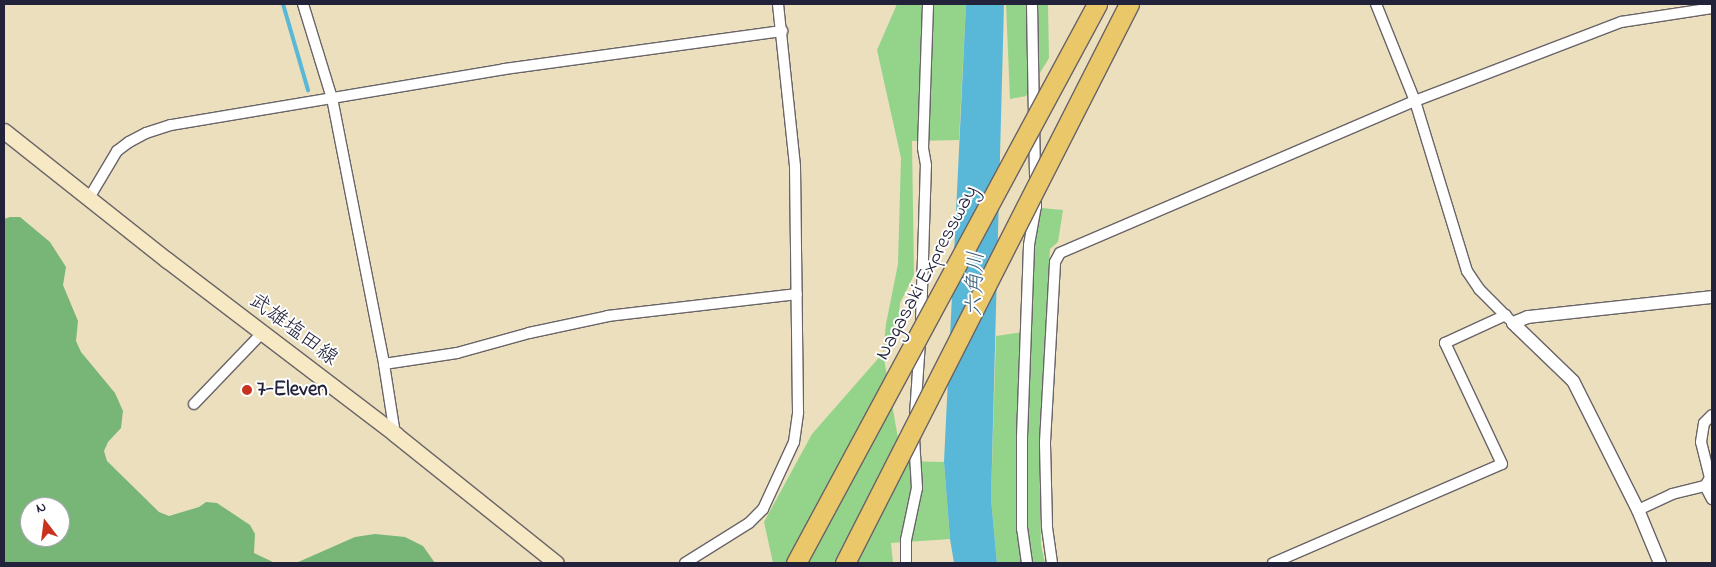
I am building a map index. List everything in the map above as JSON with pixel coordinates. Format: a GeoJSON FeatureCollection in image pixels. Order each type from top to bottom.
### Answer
{"type":"FeatureCollection","features":[{"type":"Feature","properties":{"kind":"highway","name":"Nagasaki Expressway"},"geometry":{"type":"LineString","coordinates":[[796,563],[1097,4]]}},
{"type":"Feature","properties":{"kind":"highway"},"geometry":{"type":"LineString","coordinates":[[845,563],[1128,4]]}},
{"type":"Feature","properties":{"kind":"main road","name":"武雄塩田線"},"geometry":{"type":"LineString","coordinates":[[4,131],[262,333],[395,434],[556,563]]}},
{"type":"Feature","properties":{"kind":"street"},"geometry":{"type":"LineString","coordinates":[[303,4],[332,98],[384,364],[395,434]]}},
{"type":"Feature","properties":{"kind":"street"},"geometry":{"type":"LineString","coordinates":[[685,563],[749,523],[763,509],[794,442],[798,412],[795,166],[778,4]]}},
{"type":"Feature","properties":{"kind":"street"},"geometry":{"type":"LineString","coordinates":[[906,563],[906,540],[917,488],[913,443],[923,278],[926,165],[923,148],[928,4]]}},
{"type":"Feature","properties":{"kind":"street"},"geometry":{"type":"LineString","coordinates":[[1027,563],[1022,528],[1022,437],[1029,245],[1036,207],[1032,4]]}},
{"type":"Feature","properties":{"kind":"street"},"geometry":{"type":"LineString","coordinates":[[1376,4],[1414,101],[1467,271],[1478,289],[1573,382],[1638,510],[1660,563]]}},
{"type":"Feature","properties":{"kind":"street"},"geometry":{"type":"LineString","coordinates":[[1052,563],[1047,526],[1045,442],[1056,262],[1060,253],[1414,101],[1621,22],[1712,8]]}},
{"type":"Feature","properties":{"kind":"street"},"geometry":{"type":"LineString","coordinates":[[89,198],[117,151],[146,133],[171,125],[504,69],[782,31]]}},
{"type":"Feature","properties":{"kind":"street"},"geometry":{"type":"LineString","coordinates":[[384,364],[458,353],[529,333],[608,316],[796,294]]}},
{"type":"Feature","properties":{"kind":"street"},"geometry":{"type":"LineString","coordinates":[[1273,563],[1502,464],[1445,343],[1509,319],[1712,298]]}},
{"type":"Feature","properties":{"kind":"street"},"geometry":{"type":"LineString","coordinates":[[194,404],[262,333]]}},
{"type":"Feature","properties":{"kind":"street"},"geometry":{"type":"LineString","coordinates":[[1638,510],[1672,494],[1705,486],[1710,478],[1701,442],[1704,423],[1712,415]]}},
{"type":"Feature","properties":{"kind":"street"},"geometry":{"type":"LineString","coordinates":[[1705,486],[1712,499]]}},
{"type":"Feature","properties":{"kind":"green space"},"geometry":{"type":"Polygon","coordinates":[[[897,4],[966,4],[959,140],[912,141],[914,275],[900,303],[898,328],[883,353],[886,324],[898,264],[901,158],[877,50],[897,4]]]}},
{"type":"Feature","properties":{"kind":"green space"},"geometry":{"type":"Polygon","coordinates":[[[1006,4],[1048,4],[1049,58],[1026,96],[1010,99],[1006,4]]]}},
{"type":"Feature","properties":{"kind":"green space"},"geometry":{"type":"Polygon","coordinates":[[[1042,208],[1063,210],[1058,242],[1050,249],[1039,442],[1041,545],[1045,563],[997,563],[991,499],[996,336],[1031,331],[1032,245],[1042,208]]]}},
{"type":"Feature","properties":{"kind":"green space"},"geometry":{"type":"Polygon","coordinates":[[[20,217],[50,242],[66,267],[63,285],[78,321],[76,341],[81,352],[115,393],[123,411],[121,428],[108,442],[104,451],[107,461],[159,512],[169,516],[199,507],[206,502],[217,503],[250,525],[255,534],[254,553],[275,563],[4,563],[4,219],[20,217]]]}},
{"type":"Feature","properties":{"kind":"green space"},"geometry":{"type":"Polygon","coordinates":[[[883,353],[902,461],[944,462],[950,539],[891,543],[893,563],[773,563],[764,522],[812,434],[883,353]]]}},
{"type":"Feature","properties":{"kind":"green space"},"geometry":{"type":"Polygon","coordinates":[[[375,534],[405,537],[423,546],[435,563],[296,563],[355,537],[375,534]]]}},
{"type":"Feature","properties":{"kind":"water","name":"六角川"},"geometry":{"type":"Polygon","coordinates":[[[966,4],[1004,4],[991,499],[997,563],[954,563],[950,539],[944,462],[966,4]]]}},
{"type":"Feature","properties":{"kind":"waterway"},"geometry":{"type":"LineString","coordinates":[[283,4],[308,90]]}},
{"type":"Feature","properties":{"kind":"place","name":"7-Eleven"},"geometry":{"type":"Point","coordinates":[247,390]}}]}
